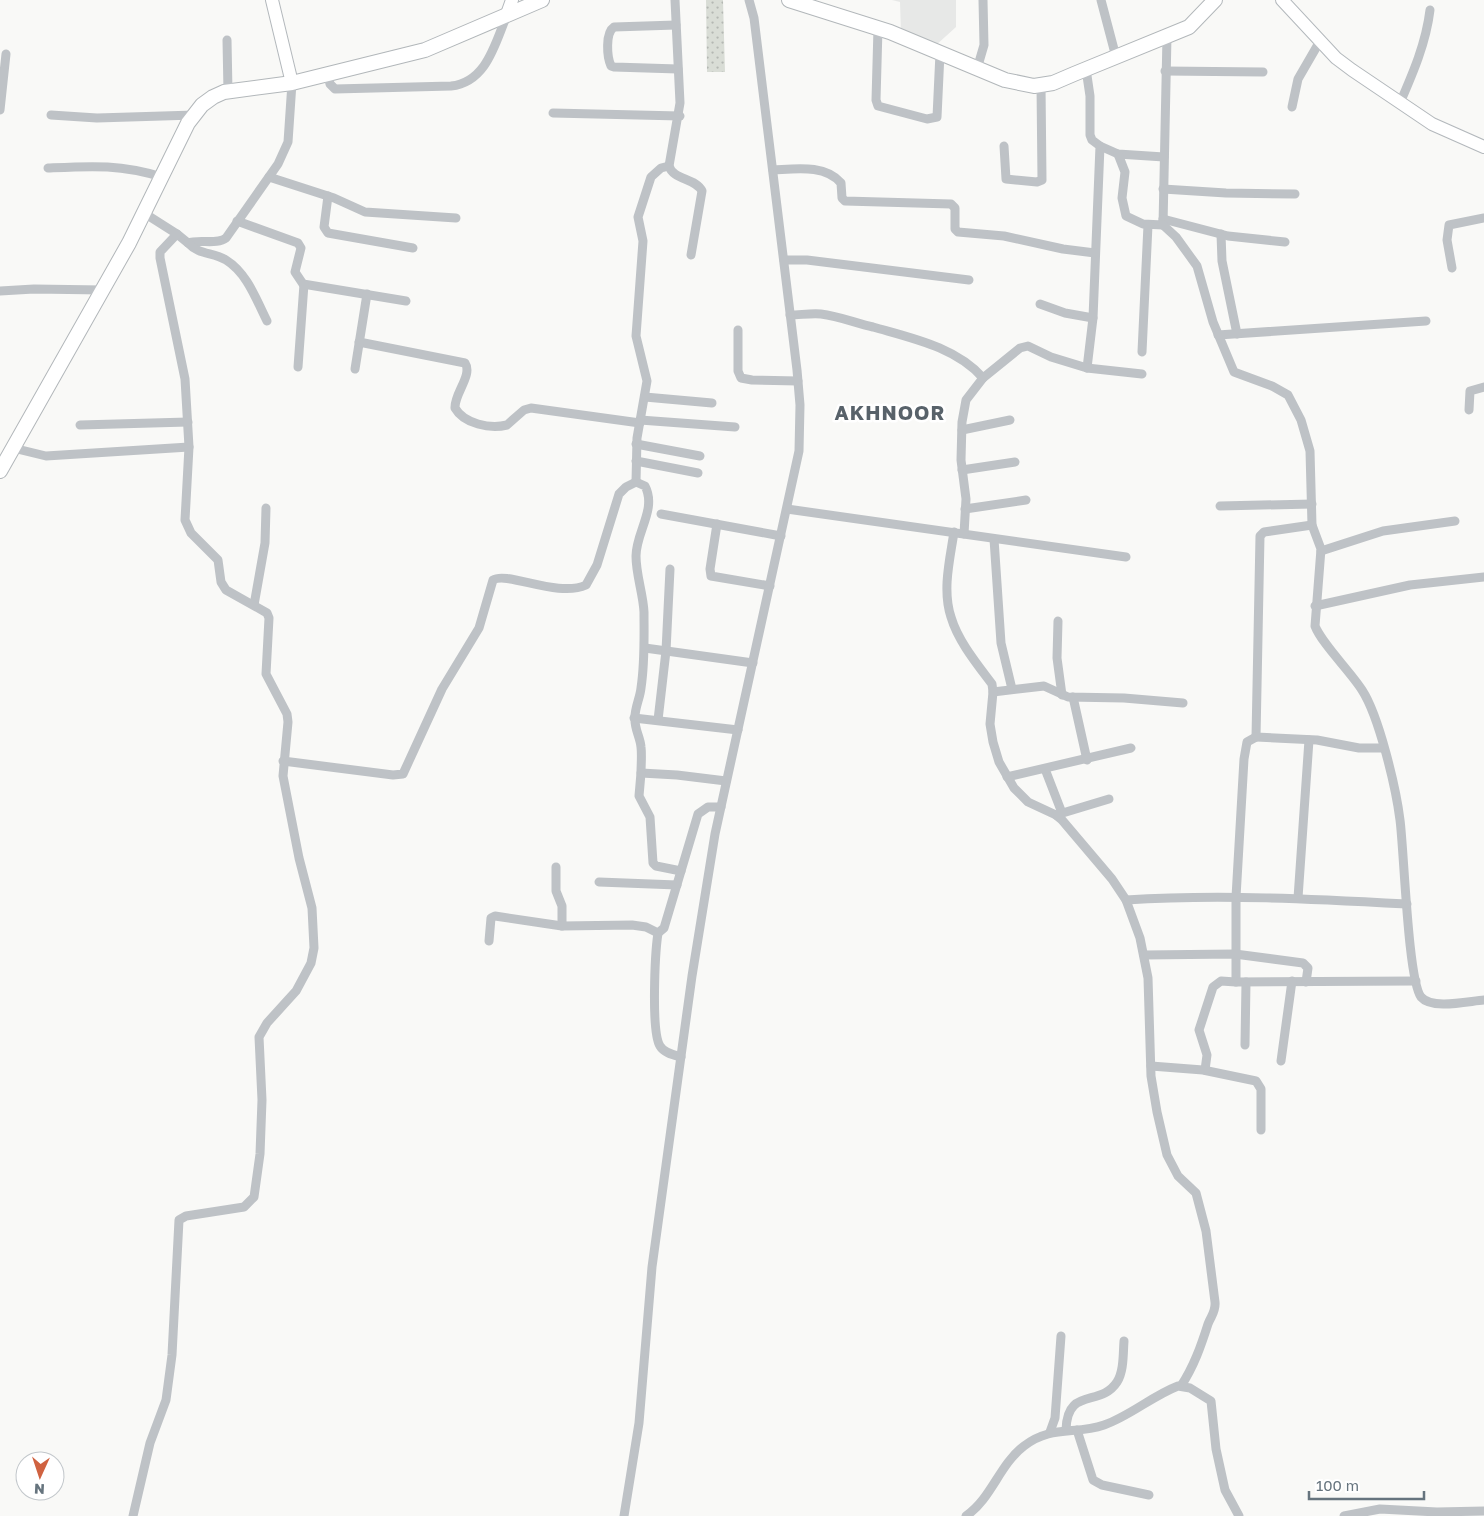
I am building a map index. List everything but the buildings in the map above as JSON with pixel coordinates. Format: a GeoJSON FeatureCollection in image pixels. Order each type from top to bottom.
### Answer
{"type":"FeatureCollection","features":[{"type":"Feature","properties":{"kind":"main road"},"geometry":{"type":"LineString","coordinates":[[0,471],[103,290],[144,214],[188,123],[213,97],[228,92],[292,83],[425,50],[542,0]]}},
{"type":"Feature","properties":{"kind":"main road"},"geometry":{"type":"LineString","coordinates":[[789,0],[878,28],[1010,82],[1041,86],[1189,27],[1214,0]]}},
{"type":"Feature","properties":{"kind":"street"},"geometry":{"type":"LineString","coordinates":[[188,243],[199,240],[222,241],[269,177],[288,142],[292,83],[272,0]]}},
{"type":"Feature","properties":{"kind":"street"},"geometry":{"type":"LineString","coordinates":[[328,75],[330,84],[335,89],[451,86],[471,80],[482,69],[512,0]]}},
{"type":"Feature","properties":{"kind":"street"},"geometry":{"type":"LineString","coordinates":[[675,0],[680,116],[669,166],[673,172],[694,182],[702,191],[691,255]]}},
{"type":"Feature","properties":{"kind":"street"},"geometry":{"type":"LineString","coordinates":[[624,1516],[639,1423],[652,1268],[692,976],[726,782],[799,451],[798,381],[754,18],[749,0]]}},
{"type":"Feature","properties":{"kind":"street"},"geometry":{"type":"LineString","coordinates":[[977,69],[984,44],[983,0]]}},
{"type":"Feature","properties":{"kind":"street"},"geometry":{"type":"LineString","coordinates":[[1101,0],[1116,57]]}},
{"type":"Feature","properties":{"kind":"street"},"geometry":{"type":"LineString","coordinates":[[1282,0],[1336,58],[1444,131],[1484,147]]}},
{"type":"Feature","properties":{"kind":"street"},"geometry":{"type":"LineString","coordinates":[[1400,103],[1420,53],[1430,10]]}},
{"type":"Feature","properties":{"kind":"street"},"geometry":{"type":"LineString","coordinates":[[676,25],[614,27],[609,34],[609,59],[610,66],[614,68],[678,69]]}},
{"type":"Feature","properties":{"kind":"street"},"geometry":{"type":"LineString","coordinates":[[878,28],[876,100],[878,106],[935,119],[938,107],[940,53]]}},
{"type":"Feature","properties":{"kind":"street"},"geometry":{"type":"LineString","coordinates":[[1167,36],[1163,222],[1197,266],[1218,336],[1234,372],[1282,391],[1288,395],[1296,408],[1310,452],[1312,525],[1321,551],[1315,606],[1317,630],[1366,698],[1383,748],[1400,820],[1416,981],[1421,996],[1431,1003],[1438,1004],[1484,1000]]}},
{"type":"Feature","properties":{"kind":"street"},"geometry":{"type":"LineString","coordinates":[[227,40],[228,92]]}},
{"type":"Feature","properties":{"kind":"street"},"geometry":{"type":"LineString","coordinates":[[1292,107],[1298,79],[1320,41]]}},
{"type":"Feature","properties":{"kind":"street"},"geometry":{"type":"LineString","coordinates":[[0,110],[6,54]]}},
{"type":"Feature","properties":{"kind":"street"},"geometry":{"type":"LineString","coordinates":[[1081,71],[1090,96],[1090,135],[1092,140],[1118,154],[1164,157]]}},
{"type":"Feature","properties":{"kind":"street"},"geometry":{"type":"LineString","coordinates":[[1165,71],[1262,72]]}},
{"type":"Feature","properties":{"kind":"street"},"geometry":{"type":"LineString","coordinates":[[1004,146],[1006,179],[1037,182],[1042,180],[1041,86]]}},
{"type":"Feature","properties":{"kind":"street"},"geometry":{"type":"LineString","coordinates":[[554,112],[680,116]]}},
{"type":"Feature","properties":{"kind":"street"},"geometry":{"type":"LineString","coordinates":[[51,115],[97,118],[195,115]]}},
{"type":"Feature","properties":{"kind":"street"},"geometry":{"type":"LineString","coordinates":[[1087,368],[1093,318],[1100,146]]}},
{"type":"Feature","properties":{"kind":"street"},"geometry":{"type":"LineString","coordinates":[[1118,154],[1125,172],[1122,198],[1124,211],[1131,220],[1148,225],[1163,222],[1222,234],[1285,242]]}},
{"type":"Feature","properties":{"kind":"street"},"geometry":{"type":"LineString","coordinates":[[48,168],[118,166],[162,177]]}},
{"type":"Feature","properties":{"kind":"street"},"geometry":{"type":"LineString","coordinates":[[636,482],[636,444],[645,397],[646,374],[636,336],[643,241],[638,211],[651,177],[661,168],[669,166]]}},
{"type":"Feature","properties":{"kind":"street"},"geometry":{"type":"LineString","coordinates":[[773,170],[809,169],[829,173],[841,183],[842,198],[845,201],[951,204],[955,208],[956,231],[1020,238],[1063,249],[1095,253]]}},
{"type":"Feature","properties":{"kind":"street"},"geometry":{"type":"LineString","coordinates":[[269,177],[328,196],[365,212],[456,218]]}},
{"type":"Feature","properties":{"kind":"street"},"geometry":{"type":"LineString","coordinates":[[1163,189],[1226,193],[1295,194]]}},
{"type":"Feature","properties":{"kind":"street"},"geometry":{"type":"LineString","coordinates":[[328,196],[324,227],[328,233],[413,248]]}},
{"type":"Feature","properties":{"kind":"street"},"geometry":{"type":"LineString","coordinates":[[144,214],[177,234],[199,252],[225,259],[236,268],[242,274],[267,321]]}},
{"type":"Feature","properties":{"kind":"street"},"geometry":{"type":"LineString","coordinates":[[1452,268],[1447,240],[1449,224],[1484,218]]}},
{"type":"Feature","properties":{"kind":"street"},"geometry":{"type":"LineString","coordinates":[[237,221],[298,243],[301,248],[296,272],[304,284],[298,367]]}},
{"type":"Feature","properties":{"kind":"street"},"geometry":{"type":"LineString","coordinates":[[1142,352],[1148,225]]}},
{"type":"Feature","properties":{"kind":"street"},"geometry":{"type":"LineString","coordinates":[[133,1516],[150,1443],[166,1400],[172,1355],[178,1220],[186,1216],[244,1207],[254,1196],[260,1154],[262,1100],[259,1037],[267,1023],[296,991],[311,963],[314,948],[312,908],[293,830],[283,776],[288,722],[287,714],[266,674],[269,618],[267,613],[222,586],[218,560],[191,533],[185,520],[189,448],[185,379],[160,258],[162,249],[177,234]]}},
{"type":"Feature","properties":{"kind":"street"},"geometry":{"type":"LineString","coordinates":[[1222,234],[1222,261],[1237,334]]}},
{"type":"Feature","properties":{"kind":"street"},"geometry":{"type":"LineString","coordinates":[[784,260],[806,260],[969,280]]}},
{"type":"Feature","properties":{"kind":"street"},"geometry":{"type":"LineString","coordinates":[[304,284],[406,301]]}},
{"type":"Feature","properties":{"kind":"street"},"geometry":{"type":"LineString","coordinates":[[0,291],[34,289],[103,290]]}},
{"type":"Feature","properties":{"kind":"street"},"geometry":{"type":"LineString","coordinates":[[355,369],[367,294]]}},
{"type":"Feature","properties":{"kind":"street"},"geometry":{"type":"LineString","coordinates":[[1040,304],[1071,315],[1093,318]]}},
{"type":"Feature","properties":{"kind":"street"},"geometry":{"type":"LineString","coordinates":[[790,315],[822,314],[906,336],[945,351],[980,374]]}},
{"type":"Feature","properties":{"kind":"street"},"geometry":{"type":"LineString","coordinates":[[1218,336],[1426,321]]}},
{"type":"Feature","properties":{"kind":"street"},"geometry":{"type":"LineString","coordinates":[[738,330],[738,371],[740,378],[798,381]]}},
{"type":"Feature","properties":{"kind":"street"},"geometry":{"type":"LineString","coordinates":[[359,342],[466,363],[467,372],[454,405],[462,417],[479,424],[507,426],[524,410],[540,408],[640,422],[735,427]]}},
{"type":"Feature","properties":{"kind":"street"},"geometry":{"type":"LineString","coordinates":[[964,534],[962,430],[966,400],[980,374],[1020,348],[1028,346],[1051,357],[1087,368],[1142,374]]}},
{"type":"Feature","properties":{"kind":"street"},"geometry":{"type":"LineString","coordinates":[[1469,410],[1470,391],[1484,387]]}},
{"type":"Feature","properties":{"kind":"street"},"geometry":{"type":"LineString","coordinates":[[645,397],[712,403]]}},
{"type":"Feature","properties":{"kind":"street"},"geometry":{"type":"LineString","coordinates":[[962,430],[1010,420]]}},
{"type":"Feature","properties":{"kind":"street"},"geometry":{"type":"LineString","coordinates":[[80,425],[188,422]]}},
{"type":"Feature","properties":{"kind":"street"},"geometry":{"type":"LineString","coordinates":[[636,444],[700,456]]}},
{"type":"Feature","properties":{"kind":"street"},"geometry":{"type":"LineString","coordinates":[[13,448],[46,456],[189,448]]}},
{"type":"Feature","properties":{"kind":"street"},"geometry":{"type":"LineString","coordinates":[[636,461],[698,473]]}},
{"type":"Feature","properties":{"kind":"street"},"geometry":{"type":"LineString","coordinates":[[962,470],[1015,462]]}},
{"type":"Feature","properties":{"kind":"street"},"geometry":{"type":"LineString","coordinates":[[636,482],[645,486],[649,500],[647,516],[637,541],[636,556],[638,583],[644,608],[645,648],[641,691],[634,718],[641,747],[639,796],[650,817],[653,863],[656,866],[680,871]]}},
{"type":"Feature","properties":{"kind":"street"},"geometry":{"type":"LineString","coordinates":[[283,761],[393,775],[402,774],[442,689],[479,628],[493,580],[506,578],[547,588],[576,588],[586,585],[597,565],[607,527],[619,494],[626,487],[636,482]]}},
{"type":"Feature","properties":{"kind":"street"},"geometry":{"type":"LineString","coordinates":[[965,509],[1026,500]]}},
{"type":"Feature","properties":{"kind":"street"},"geometry":{"type":"LineString","coordinates":[[1220,506],[1312,504]]}},
{"type":"Feature","properties":{"kind":"street"},"geometry":{"type":"LineString","coordinates":[[254,605],[265,543],[266,508]]}},
{"type":"Feature","properties":{"kind":"street"},"geometry":{"type":"LineString","coordinates":[[787,509],[932,528],[994,539],[1126,557]]}},
{"type":"Feature","properties":{"kind":"street"},"geometry":{"type":"LineString","coordinates":[[661,514],[781,536]]}},
{"type":"Feature","properties":{"kind":"street"},"geometry":{"type":"LineString","coordinates":[[1321,551],[1383,531],[1455,521]]}},
{"type":"Feature","properties":{"kind":"street"},"geometry":{"type":"LineString","coordinates":[[717,524],[710,569],[711,576],[770,586]]}},
{"type":"Feature","properties":{"kind":"street"},"geometry":{"type":"LineString","coordinates":[[1256,737],[1260,536],[1264,532],[1312,525]]}},
{"type":"Feature","properties":{"kind":"street"},"geometry":{"type":"LineString","coordinates":[[950,531],[948,574],[950,613],[956,628],[992,684],[994,692],[992,733],[999,762],[1007,777],[1014,788],[1028,802],[1059,814],[1109,799]]}},
{"type":"Feature","properties":{"kind":"street"},"geometry":{"type":"LineString","coordinates":[[994,539],[1001,644],[1012,689]]}},
{"type":"Feature","properties":{"kind":"street"},"geometry":{"type":"LineString","coordinates":[[658,720],[666,651],[670,570]]}},
{"type":"Feature","properties":{"kind":"street"},"geometry":{"type":"LineString","coordinates":[[1315,606],[1410,585],[1484,576]]}},
{"type":"Feature","properties":{"kind":"street"},"geometry":{"type":"LineString","coordinates":[[1058,621],[1057,658],[1062,695]]}},
{"type":"Feature","properties":{"kind":"street"},"geometry":{"type":"LineString","coordinates":[[645,648],[753,663]]}},
{"type":"Feature","properties":{"kind":"street"},"geometry":{"type":"LineString","coordinates":[[994,692],[1044,686],[1062,695],[1073,697],[1183,703]]}},
{"type":"Feature","properties":{"kind":"street"},"geometry":{"type":"LineString","coordinates":[[1073,697],[1087,760]]}},
{"type":"Feature","properties":{"kind":"street"},"geometry":{"type":"LineString","coordinates":[[634,718],[738,730]]}},
{"type":"Feature","properties":{"kind":"street"},"geometry":{"type":"LineString","coordinates":[[1236,982],[1236,897],[1247,742],[1256,737],[1309,740],[1359,748],[1383,748]]}},
{"type":"Feature","properties":{"kind":"street"},"geometry":{"type":"LineString","coordinates":[[1298,898],[1309,740]]}},
{"type":"Feature","properties":{"kind":"street"},"geometry":{"type":"LineString","coordinates":[[1007,777],[1087,760],[1131,748]]}},
{"type":"Feature","properties":{"kind":"street"},"geometry":{"type":"LineString","coordinates":[[1045,769],[1059,814],[1126,900],[1140,938],[1150,996],[1151,1066],[1157,1112],[1166,1151],[1178,1176],[1196,1193],[1206,1231],[1215,1302],[1214,1313],[1209,1321],[1190,1389]]}},
{"type":"Feature","properties":{"kind":"street"},"geometry":{"type":"LineString","coordinates":[[641,773],[677,775],[726,782]]}},
{"type":"Feature","properties":{"kind":"street"},"geometry":{"type":"LineString","coordinates":[[681,1057],[664,1051],[658,1041],[654,977],[658,934],[664,928],[698,814],[708,807],[721,807]]}},
{"type":"Feature","properties":{"kind":"street"},"geometry":{"type":"LineString","coordinates":[[556,868],[556,891],[562,906],[562,926]]}},
{"type":"Feature","properties":{"kind":"street"},"geometry":{"type":"LineString","coordinates":[[599,882],[677,885]]}},
{"type":"Feature","properties":{"kind":"street"},"geometry":{"type":"LineString","coordinates":[[1126,900],[1236,897],[1298,898],[1407,904]]}},
{"type":"Feature","properties":{"kind":"street"},"geometry":{"type":"LineString","coordinates":[[489,940],[491,918],[495,916],[562,926],[632,924],[643,926],[658,934]]}},
{"type":"Feature","properties":{"kind":"street"},"geometry":{"type":"LineString","coordinates":[[1144,956],[1235,954],[1303,963],[1308,968],[1306,982]]}},
{"type":"Feature","properties":{"kind":"street"},"geometry":{"type":"LineString","coordinates":[[1205,1070],[1206,1055],[1199,1036],[1201,1022],[1215,984],[1221,981],[1416,981]]}},
{"type":"Feature","properties":{"kind":"street"},"geometry":{"type":"LineString","coordinates":[[1280,1060],[1292,981]]}},
{"type":"Feature","properties":{"kind":"street"},"geometry":{"type":"LineString","coordinates":[[1245,1045],[1246,982]]}},
{"type":"Feature","properties":{"kind":"street"},"geometry":{"type":"LineString","coordinates":[[1151,1066],[1205,1070],[1259,1083],[1261,1130]]}},
{"type":"Feature","properties":{"kind":"street"},"geometry":{"type":"LineString","coordinates":[[1050,1432],[1055,1418],[1061,1336]]}},
{"type":"Feature","properties":{"kind":"street"},"geometry":{"type":"LineString","coordinates":[[1066,1430],[1069,1409],[1107,1391],[1117,1382],[1122,1368],[1124,1341]]}},
{"type":"Feature","properties":{"kind":"street"},"geometry":{"type":"LineString","coordinates":[[966,1516],[987,1496],[1022,1447],[1050,1432],[1104,1425],[1170,1389],[1190,1389],[1209,1399],[1212,1405],[1216,1449],[1225,1490],[1239,1516]]}},
{"type":"Feature","properties":{"kind":"street"},"geometry":{"type":"LineString","coordinates":[[1077,1430],[1092,1480],[1102,1485],[1149,1495]]}},
{"type":"Feature","properties":{"kind":"street"},"geometry":{"type":"LineString","coordinates":[[1344,1516],[1380,1509],[1437,1512],[1484,1511]]}},
{"type":"Feature","properties":{"kind":"shaded area"},"geometry":{"type":"Polygon","coordinates":[[[706,0],[723,0],[725,72],[707,72],[706,0]]]}},
{"type":"Feature","properties":{"kind":"shaded area"},"geometry":{"type":"Polygon","coordinates":[[[892,0],[956,0],[956,27],[935,46],[901,33],[900,2],[892,0]]]}},
{"type":"Feature","properties":{"kind":"district","name":"AKHNOOR"},"geometry":{"type":"Point","coordinates":[890,412]}}]}
